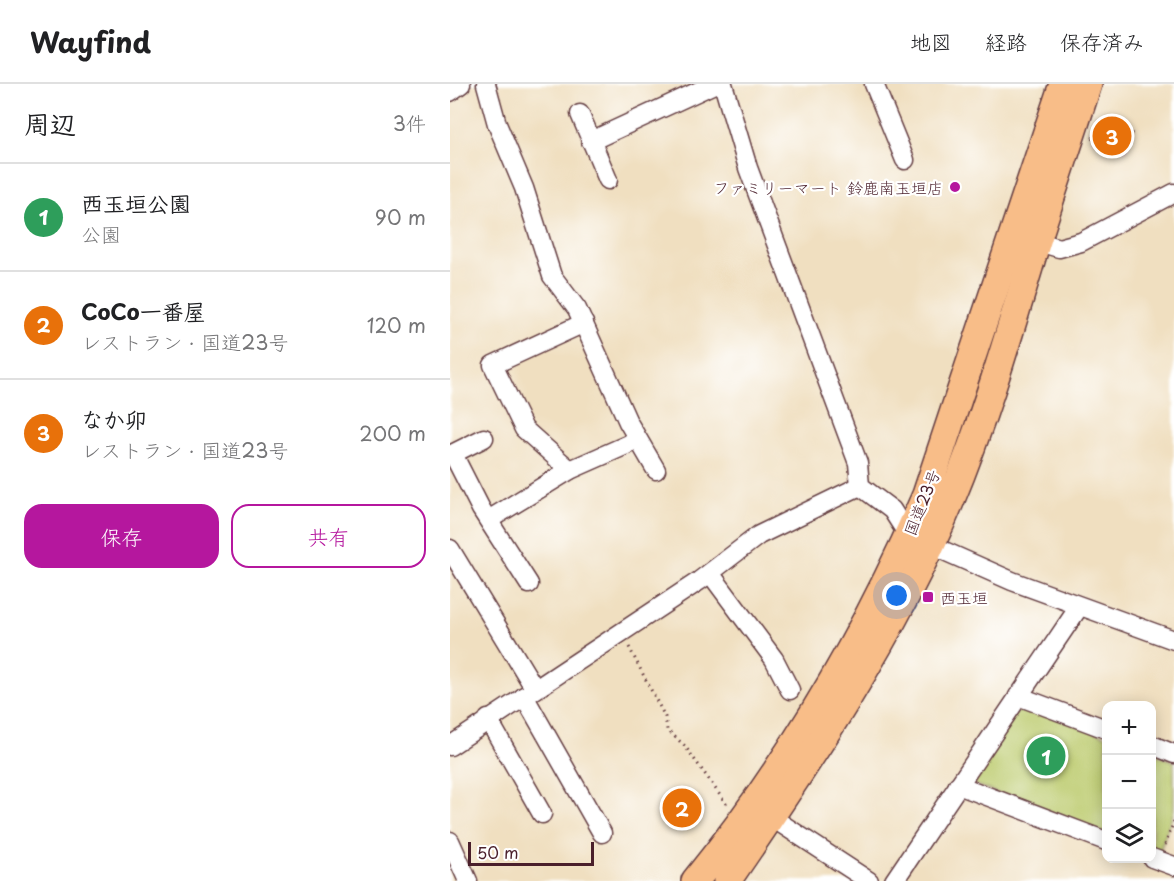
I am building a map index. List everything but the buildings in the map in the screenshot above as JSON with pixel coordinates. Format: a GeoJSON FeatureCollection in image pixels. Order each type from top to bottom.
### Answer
{"type":"FeatureCollection","features":[{"type":"Feature","properties":{"kind":"highway","name":"国道23号"},"geometry":{"type":"LineString","coordinates":[[1026,238],[1063,84]]}},
{"type":"Feature","properties":{"kind":"highway","name":"国道23号"},"geometry":{"type":"LineString","coordinates":[[727,881],[814,753],[857,682],[919,540],[926,495],[1088,84]]}},
{"type":"Feature","properties":{"kind":"highway","name":"国道23号"},"geometry":{"type":"LineString","coordinates":[[695,881],[759,795],[818,708],[919,540]]}},
{"type":"Feature","properties":{"kind":"street"},"geometry":{"type":"LineString","coordinates":[[450,92],[461,84]]}},
{"type":"Feature","properties":{"kind":"street"},"geometry":{"type":"LineString","coordinates":[[486,84],[497,124],[524,188],[552,276],[577,309],[638,440],[656,470]]}},
{"type":"Feature","properties":{"kind":"street"},"geometry":{"type":"LineString","coordinates":[[591,141],[714,84]]}},
{"type":"Feature","properties":{"kind":"street"},"geometry":{"type":"LineString","coordinates":[[723,84],[748,168],[858,463],[860,486],[892,510],[919,540],[964,561],[1079,607],[1174,640]]}},
{"type":"Feature","properties":{"kind":"street"},"geometry":{"type":"LineString","coordinates":[[874,84],[905,160]]}},
{"type":"Feature","properties":{"kind":"street"},"geometry":{"type":"LineString","coordinates":[[580,114],[608,180]]}},
{"type":"Feature","properties":{"kind":"street"},"geometry":{"type":"LineString","coordinates":[[1026,238],[1059,248],[1081,242],[1174,193]]}},
{"type":"Feature","properties":{"kind":"street"},"geometry":{"type":"LineString","coordinates":[[570,470],[524,429],[493,365],[584,323]]}},
{"type":"Feature","properties":{"kind":"street"},"geometry":{"type":"LineString","coordinates":[[484,438],[452,455],[481,509],[490,519],[529,584]]}},
{"type":"Feature","properties":{"kind":"street"},"geometry":{"type":"LineString","coordinates":[[490,519],[570,470],[638,440]]}},
{"type":"Feature","properties":{"kind":"street"},"geometry":{"type":"LineString","coordinates":[[450,746],[710,573],[759,535],[860,486]]}},
{"type":"Feature","properties":{"kind":"street"},"geometry":{"type":"LineString","coordinates":[[450,549],[530,692],[602,833]]}},
{"type":"Feature","properties":{"kind":"street"},"geometry":{"type":"LineString","coordinates":[[710,573],[774,659],[790,690]]}},
{"type":"Feature","properties":{"kind":"street"},"geometry":{"type":"LineString","coordinates":[[901,879],[958,785],[1079,607]]}},
{"type":"Feature","properties":{"kind":"street"},"geometry":{"type":"LineString","coordinates":[[1018,696],[1102,727]]}},
{"type":"Feature","properties":{"kind":"street"},"geometry":{"type":"LineString","coordinates":[[488,719],[542,814]]}},
{"type":"Feature","properties":{"kind":"street"},"geometry":{"type":"LineString","coordinates":[[1156,747],[1174,754]]}},
{"type":"Feature","properties":{"kind":"street"},"geometry":{"type":"LineString","coordinates":[[958,785],[1102,839]]}},
{"type":"Feature","properties":{"kind":"street"},"geometry":{"type":"LineString","coordinates":[[771,818],[869,881]]}},
{"type":"Feature","properties":{"kind":"street"},"geometry":{"type":"LineString","coordinates":[[450,840],[468,881]]}},
{"type":"Feature","properties":{"kind":"path"},"geometry":{"type":"LineString","coordinates":[[620,634],[638,659],[665,717],[667,730],[685,746],[730,810]]}},
{"type":"Feature","properties":{"kind":"path"},"geometry":{"type":"LineString","coordinates":[[1162,861],[1174,821]]}},
{"type":"Feature","properties":{"kind":"green space"},"geometry":{"type":"Polygon","coordinates":[[[1028,707],[1102,735],[1102,833],[975,785],[972,776],[1018,709],[1028,707]]]}},
{"type":"Feature","properties":{"kind":"green space"},"geometry":{"type":"Polygon","coordinates":[[[1156,754],[1174,761],[1174,810],[1159,853],[1156,852],[1156,754]]]}},
{"type":"Feature","properties":{"kind":"place","name":"なか卯"},"geometry":{"type":"Point","coordinates":[1112,136]}},
{"type":"Feature","properties":{"kind":"place","name":"ファミリーマート 鈴鹿南玉垣店"},"geometry":{"type":"Point","coordinates":[955,187]}},
{"type":"Feature","properties":{"kind":"place","name":"西玉垣"},"geometry":{"type":"Point","coordinates":[928,597]}},
{"type":"Feature","properties":{"kind":"place","name":"西玉垣公園"},"geometry":{"type":"Point","coordinates":[1046,756]}},
{"type":"Feature","properties":{"kind":"place","name":"CoCo一番屋"},"geometry":{"type":"Point","coordinates":[682,808]}}]}
